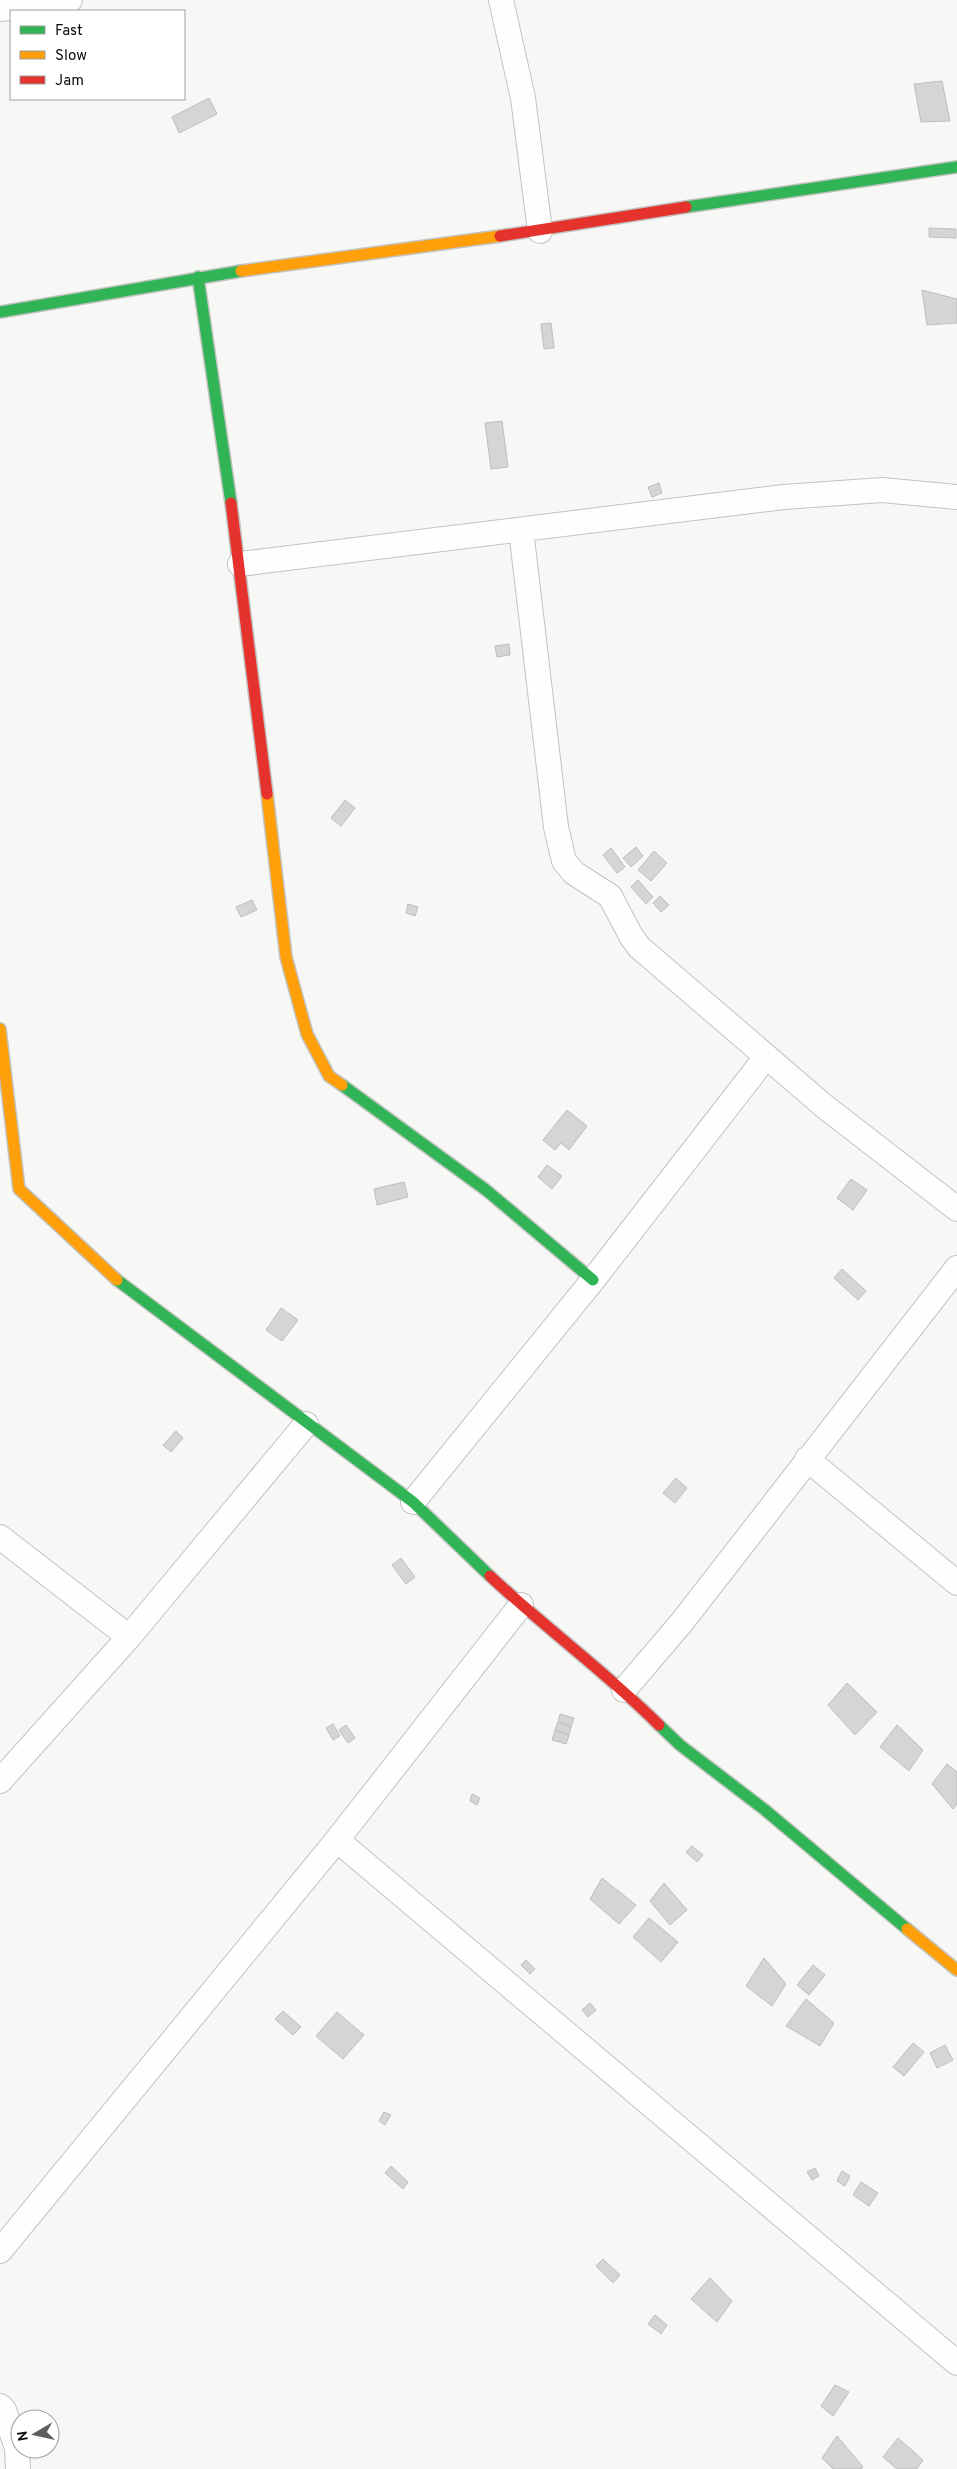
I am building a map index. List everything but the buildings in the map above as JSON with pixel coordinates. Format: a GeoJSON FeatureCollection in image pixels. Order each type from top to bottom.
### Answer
{"type":"FeatureCollection","features":[{"type":"Feature","properties":{"kind":"street"},"geometry":{"type":"LineString","coordinates":[[0,9],[70,0]]}},
{"type":"Feature","properties":{"kind":"street"},"geometry":{"type":"LineString","coordinates":[[501,0],[523,98],[540,231]]}},
{"type":"Feature","properties":{"kind":"street"},"geometry":{"type":"LineString","coordinates":[[0,312],[198,278],[540,231],[778,192],[957,167]]}},
{"type":"Feature","properties":{"kind":"street"},"geometry":{"type":"LineString","coordinates":[[198,278],[240,564],[286,957],[307,1034],[329,1076],[486,1190],[593,1280]]}},
{"type":"Feature","properties":{"kind":"street"},"geometry":{"type":"LineString","coordinates":[[240,564],[784,496],[882,490],[957,497]]}},
{"type":"Feature","properties":{"kind":"street"},"geometry":{"type":"LineString","coordinates":[[521,530],[556,827],[564,861],[574,872],[610,896],[631,936],[639,947],[766,1057],[957,1209]]}},
{"type":"Feature","properties":{"kind":"street"},"geometry":{"type":"LineString","coordinates":[[0,1029],[19,1189],[114,1278],[306,1424],[413,1502],[521,1605],[624,1690],[680,1745],[765,1810],[957,1970]]}},
{"type":"Feature","properties":{"kind":"street"},"geometry":{"type":"LineString","coordinates":[[413,1502],[593,1280],[766,1057]]}},
{"type":"Feature","properties":{"kind":"street"},"geometry":{"type":"LineString","coordinates":[[624,1690],[682,1622],[957,1268]]}},
{"type":"Feature","properties":{"kind":"street"},"geometry":{"type":"LineString","coordinates":[[0,1781],[129,1637],[306,1424]]}},
{"type":"Feature","properties":{"kind":"street"},"geometry":{"type":"LineString","coordinates":[[807,1459],[957,1583]]}},
{"type":"Feature","properties":{"kind":"street"},"geometry":{"type":"LineString","coordinates":[[0,1536],[129,1637]]}},
{"type":"Feature","properties":{"kind":"street"},"geometry":{"type":"LineString","coordinates":[[0,2251],[337,1840],[521,1605]]}},
{"type":"Feature","properties":{"kind":"street"},"geometry":{"type":"LineString","coordinates":[[337,1840],[957,2363]]}},
{"type":"Feature","properties":{"kind":"street"},"geometry":{"type":"LineString","coordinates":[[0,2406],[4,2410],[18,2448],[18,2469]]}},
{"type":"Feature","properties":{"kind":"traffic: fast"},"geometry":{"type":"LineString","coordinates":[[686,207],[957,167]]}},
{"type":"Feature","properties":{"kind":"traffic: fast"},"geometry":{"type":"LineString","coordinates":[[0,312],[241,271]]}},
{"type":"Feature","properties":{"kind":"traffic: fast"},"geometry":{"type":"LineString","coordinates":[[198,277],[231,503]]}},
{"type":"Feature","properties":{"kind":"traffic: fast"},"geometry":{"type":"LineString","coordinates":[[342,1085],[486,1190],[593,1280]]}},
{"type":"Feature","properties":{"kind":"traffic: fast"},"geometry":{"type":"LineString","coordinates":[[117,1280],[413,1502],[490,1576]]}},
{"type":"Feature","properties":{"kind":"traffic: fast"},"geometry":{"type":"LineString","coordinates":[[659,1725],[680,1745],[765,1810],[907,1929]]}},
{"type":"Feature","properties":{"kind":"traffic: slow"},"geometry":{"type":"LineString","coordinates":[[241,271],[500,236]]}},
{"type":"Feature","properties":{"kind":"traffic: slow"},"geometry":{"type":"LineString","coordinates":[[267,794],[286,957],[307,1034],[329,1076],[342,1085]]}},
{"type":"Feature","properties":{"kind":"traffic: slow"},"geometry":{"type":"LineString","coordinates":[[0,1029],[19,1189],[117,1280]]}},
{"type":"Feature","properties":{"kind":"traffic: slow"},"geometry":{"type":"LineString","coordinates":[[907,1929],[957,1970]]}},
{"type":"Feature","properties":{"kind":"traffic: jam"},"geometry":{"type":"LineString","coordinates":[[500,236],[686,207]]}},
{"type":"Feature","properties":{"kind":"traffic: jam"},"geometry":{"type":"LineString","coordinates":[[231,503],[267,794]]}},
{"type":"Feature","properties":{"kind":"traffic: jam"},"geometry":{"type":"LineString","coordinates":[[490,1576],[659,1725]]}}]}
